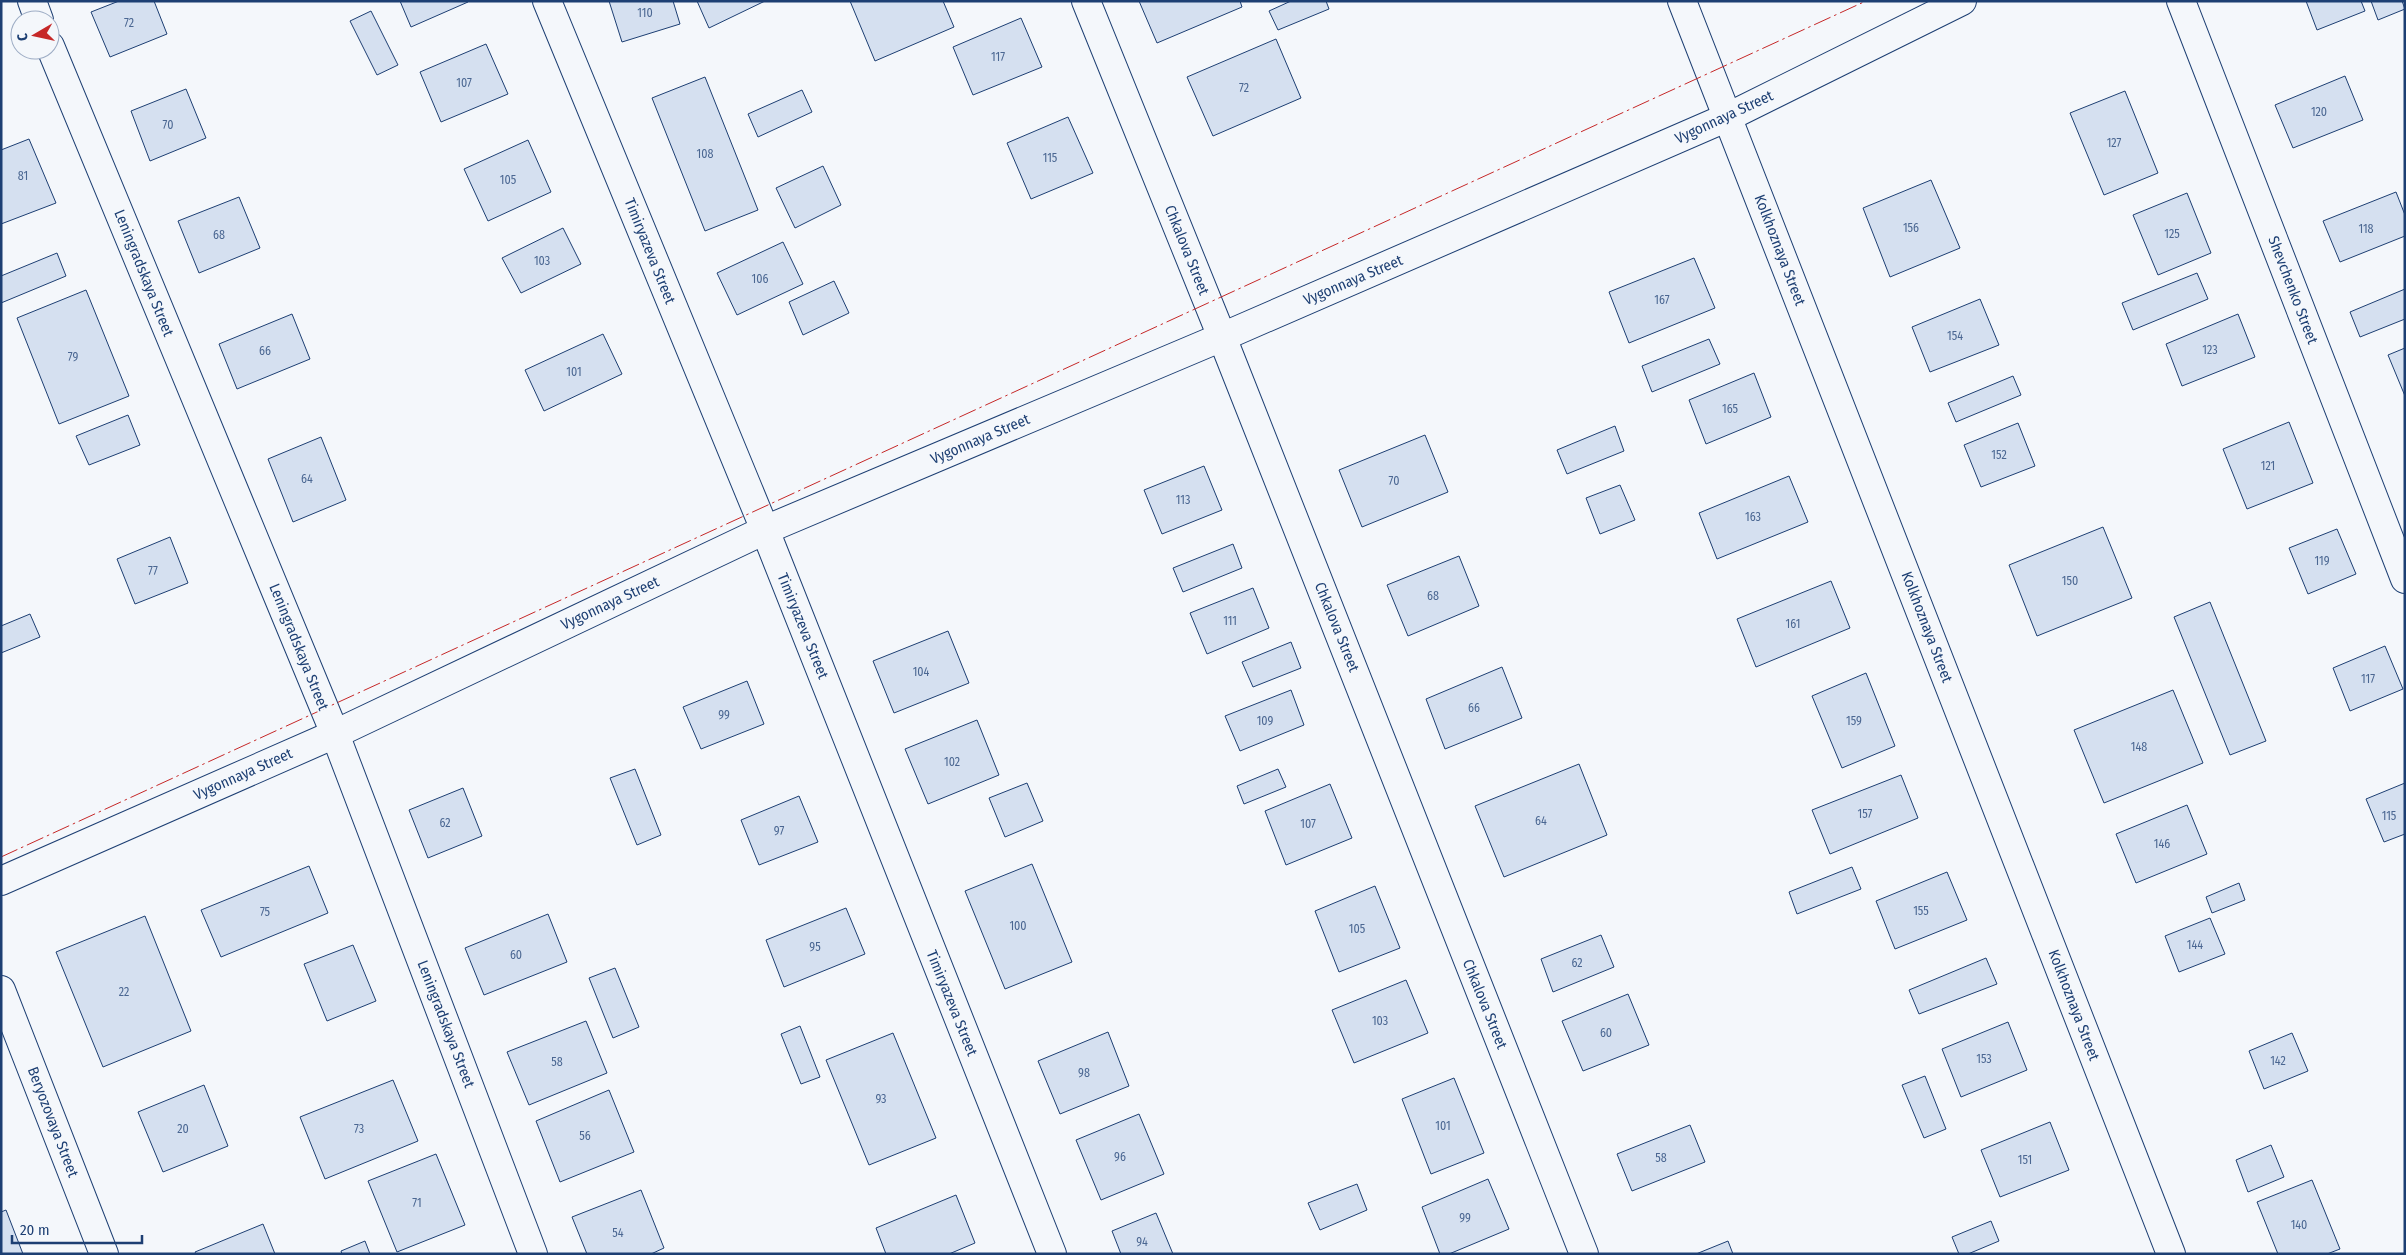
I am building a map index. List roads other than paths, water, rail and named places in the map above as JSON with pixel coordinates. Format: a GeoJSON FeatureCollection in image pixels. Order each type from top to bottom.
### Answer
{"type":"FeatureCollection","features":[{"type":"Feature","properties":{"kind":"street","name":"Timiryazeva Street"},"geometry":{"type":"LineString","coordinates":[[547,1],[764,530],[1052,1254]]}},
{"type":"Feature","properties":{"kind":"street","name":"Chkalova Street"},"geometry":{"type":"LineString","coordinates":[[1086,1],[1222,336],[1584,1254]]}},
{"type":"Feature","properties":{"kind":"street","name":"Kolkhoznaya Street"},"geometry":{"type":"LineString","coordinates":[[1682,1],[2171,1254]]}},
{"type":"Feature","properties":{"kind":"street","name":"Vygonnaya Street"},"geometry":{"type":"LineString","coordinates":[[1,881],[335,734],[764,530],[1222,336],[1728,117],[1962,1]]}},
{"type":"Feature","properties":{"kind":"street","name":"Shevchenko Street"},"geometry":{"type":"LineString","coordinates":[[2181,1],[2405,580]]}},
{"type":"Feature","properties":{"kind":"street","name":"Leningradskaya Street"},"geometry":{"type":"LineString","coordinates":[[56,60],[335,734],[533,1254]]}},
{"type":"Feature","properties":{"kind":"street","name":"Beryozovaya Street"},"geometry":{"type":"LineString","coordinates":[[1,990],[104,1254]]}}]}
